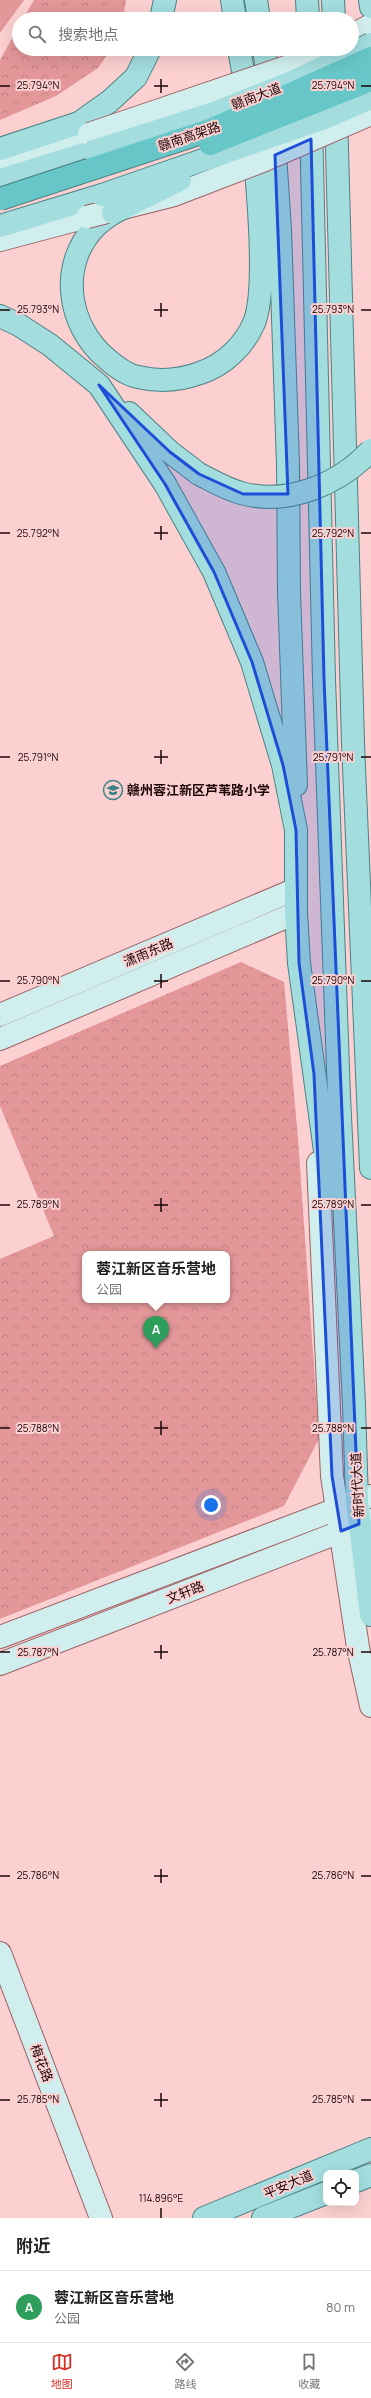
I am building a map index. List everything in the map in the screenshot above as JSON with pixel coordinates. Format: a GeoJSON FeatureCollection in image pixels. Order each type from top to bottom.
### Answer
{"type":"FeatureCollection","features":[{"type":"Feature","properties":{"kind":"highway","name":"赣南高架路"},"geometry":{"type":"LineString","coordinates":[[0,199],[210,130],[371,58]]}},
{"type":"Feature","properties":{"kind":"highway","name":"赣南高架路"},"geometry":{"type":"LineString","coordinates":[[0,212],[232,137],[371,80]]}},
{"type":"Feature","properties":{"kind":"main road"},"geometry":{"type":"LineString","coordinates":[[162,12],[165,0]]}},
{"type":"Feature","properties":{"kind":"main road"},"geometry":{"type":"LineString","coordinates":[[232,0],[234,12]]}},
{"type":"Feature","properties":{"kind":"main road"},"geometry":{"type":"LineString","coordinates":[[256,0],[258,12]]}},
{"type":"Feature","properties":{"kind":"main road"},"geometry":{"type":"LineString","coordinates":[[307,0],[308,12]]}},
{"type":"Feature","properties":{"kind":"main road"},"geometry":{"type":"LineString","coordinates":[[333,0],[334,12]]}},
{"type":"Feature","properties":{"kind":"main road"},"geometry":{"type":"LineString","coordinates":[[370,0],[371,7]]}},
{"type":"Feature","properties":{"kind":"main road","name":"赣南大道"},"geometry":{"type":"LineString","coordinates":[[359,50],[371,44]]}},
{"type":"Feature","properties":{"kind":"main road"},"geometry":{"type":"LineString","coordinates":[[0,149],[79,122],[110,101],[136,77],[146,56]]}},
{"type":"Feature","properties":{"kind":"main road"},"geometry":{"type":"LineString","coordinates":[[112,205],[83,244],[73,265],[72,280],[74,311],[83,333],[96,351],[116,367],[137,377],[161,380],[186,378],[210,370],[229,358],[243,342],[254,322],[259,299],[259,236],[252,119],[241,56]]}},
{"type":"Feature","properties":{"kind":"main road"},"geometry":{"type":"LineString","coordinates":[[265,56],[272,112],[280,230],[288,464],[289,592],[296,759],[296,913],[299,963],[349,1330]]}},
{"type":"Feature","properties":{"kind":"main road"},"geometry":{"type":"LineString","coordinates":[[308,56],[325,694],[349,1330]]}},
{"type":"Feature","properties":{"kind":"main road"},"geometry":{"type":"LineString","coordinates":[[334,56],[353,743],[371,1168]]}},
{"type":"Feature","properties":{"kind":"main road","name":"赣南大道"},"geometry":{"type":"LineString","coordinates":[[0,180],[92,143],[214,113],[297,80],[346,56]]}},
{"type":"Feature","properties":{"kind":"main road"},"geometry":{"type":"LineString","coordinates":[[0,226],[112,205],[170,184],[371,98]]}},
{"type":"Feature","properties":{"kind":"main road"},"geometry":{"type":"LineString","coordinates":[[0,316],[19,325],[50,344],[99,385],[170,452],[200,474],[223,487],[243,494],[272,496],[299,493],[328,483],[357,465],[371,450]]}},
{"type":"Feature","properties":{"kind":"main road"},"geometry":{"type":"LineString","coordinates":[[99,385],[165,484],[214,572],[235,618],[270,718],[283,765],[296,830]]}},
{"type":"Feature","properties":{"kind":"main road"},"geometry":{"type":"LineString","coordinates":[[353,743],[371,781]]}},
{"type":"Feature","properties":{"kind":"main road","name":"新时代大道"},"geometry":{"type":"LineString","coordinates":[[349,1330],[354,1405],[355,1502],[357,1525],[371,1615]]}},
{"type":"Feature","properties":{"kind":"main road","name":"平安大道"},"geometry":{"type":"LineString","coordinates":[[204,2218],[371,2149]]}},
{"type":"Feature","properties":{"kind":"main road"},"geometry":{"type":"LineString","coordinates":[[359,2180],[371,2175]]}},
{"type":"Feature","properties":{"kind":"main road","name":"平安大道"},"geometry":{"type":"LineString","coordinates":[[263,2218],[323,2194]]}},
{"type":"Feature","properties":{"kind":"street"},"geometry":{"type":"LineString","coordinates":[[154,12],[156,0]]}},
{"type":"Feature","properties":{"kind":"street"},"geometry":{"type":"LineString","coordinates":[[359,31],[371,25]]}},
{"type":"Feature","properties":{"kind":"street"},"geometry":{"type":"LineString","coordinates":[[0,142],[65,118],[105,99],[135,66],[139,56]]}},
{"type":"Feature","properties":{"kind":"street"},"geometry":{"type":"LineString","coordinates":[[0,164],[92,143],[289,66],[309,56]]}},
{"type":"Feature","properties":{"kind":"street"},"geometry":{"type":"LineString","coordinates":[[0,240],[87,217],[112,205],[174,195],[265,160],[371,114]]}},
{"type":"Feature","properties":{"kind":"street","name":"潇雨东路"},"geometry":{"type":"LineString","coordinates":[[0,1015],[296,889]]}},
{"type":"Feature","properties":{"kind":"street","name":"潇雨东路"},"geometry":{"type":"LineString","coordinates":[[0,1039],[296,913]]}},
{"type":"Feature","properties":{"kind":"street"},"geometry":{"type":"LineString","coordinates":[[314,1074],[332,1476],[355,1502]]}},
{"type":"Feature","properties":{"kind":"street","name":"文轩路"},"geometry":{"type":"LineString","coordinates":[[0,1637],[355,1502]]}},
{"type":"Feature","properties":{"kind":"street"},"geometry":{"type":"LineString","coordinates":[[357,1525],[358,1647],[371,1706]]}},
{"type":"Feature","properties":{"kind":"street","name":"文轩路"},"geometry":{"type":"LineString","coordinates":[[0,1664],[357,1525]]}},
{"type":"Feature","properties":{"kind":"street","name":"梅花路"},"geometry":{"type":"LineString","coordinates":[[0,1956],[101,2218]]}},
{"type":"Feature","properties":{"kind":"highlighted area"},"geometry":{"type":"Polygon","coordinates":[[[311,139],[324,679],[359,1524],[341,1531],[332,1476],[314,1074],[299,963],[296,830],[283,765],[252,662],[214,572],[165,484],[99,385],[170,452],[199,474],[243,494],[288,494],[275,155],[311,139]]]}},
{"type":"Feature","properties":{"kind":"green space"},"geometry":{"type":"Polygon","coordinates":[[[0,0],[24,0],[15,12],[12,12],[12,16],[0,33],[0,0]]]}},
{"type":"Feature","properties":{"kind":"green space"},"geometry":{"type":"Polygon","coordinates":[[[34,0],[126,0],[124,12],[27,12],[34,0]]]}},
{"type":"Feature","properties":{"kind":"green space"},"geometry":{"type":"Polygon","coordinates":[[[12,39],[12,56],[106,56],[98,68],[56,96],[0,120],[0,60],[12,39]]]}},
{"type":"Feature","properties":{"kind":"green space"},"geometry":{"type":"Polygon","coordinates":[[[241,962],[284,982],[298,1138],[319,1439],[284,1506],[0,1619],[0,1259],[54,1236],[0,1106],[0,1066],[241,962]]]}},
{"type":"Feature","properties":{"kind":"place","name":"赣州蓉江新区芦苇路小学"},"geometry":{"type":"Point","coordinates":[113,790]}},
{"type":"Feature","properties":{"kind":"place","name":"蓉江新区音乐营地"},"geometry":{"type":"Point","coordinates":[156,1349]}}]}
